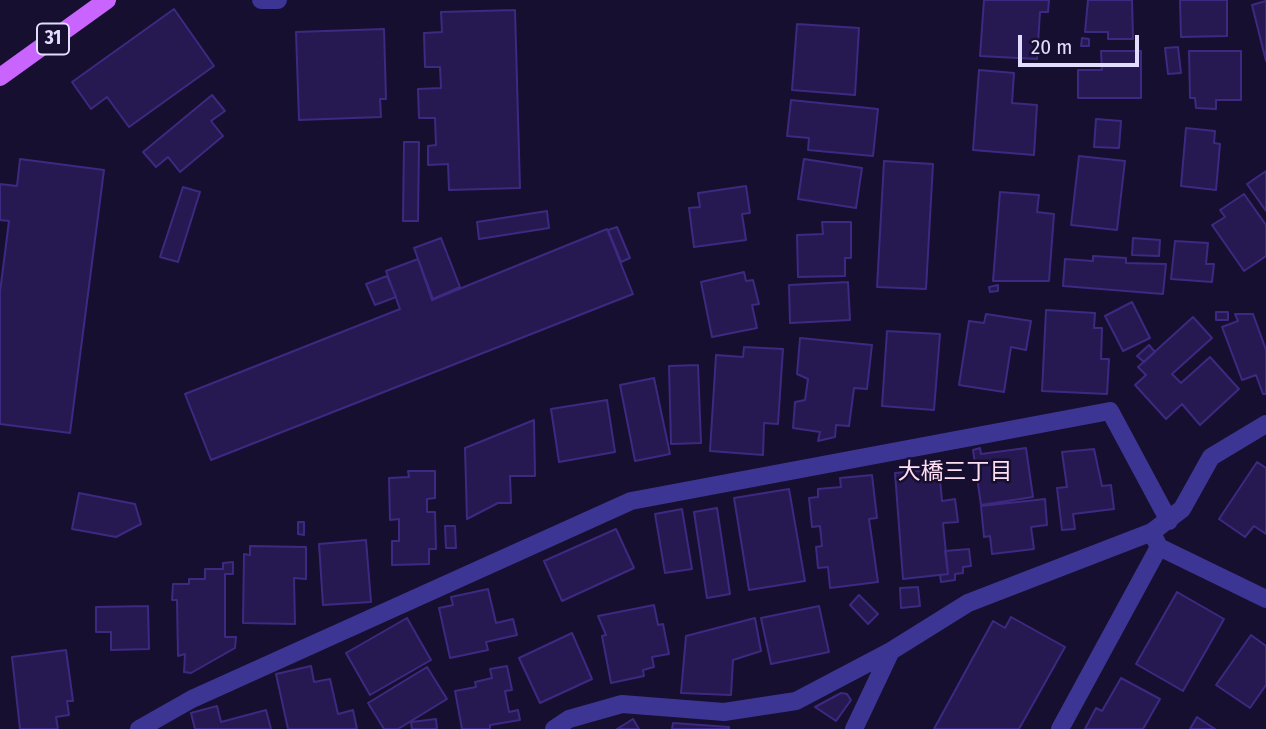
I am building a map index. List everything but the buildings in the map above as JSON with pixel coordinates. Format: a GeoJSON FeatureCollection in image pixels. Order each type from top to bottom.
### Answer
{"type":"FeatureCollection","features":[{"type":"Feature","properties":{"kind":"main road","name":"31"},"geometry":{"type":"LineString","coordinates":[[0,78],[107,0]]}},
{"type":"Feature","properties":{"kind":"street"},"geometry":{"type":"LineString","coordinates":[[261,0],[278,0]]}},
{"type":"Feature","properties":{"kind":"street"},"geometry":{"type":"LineString","coordinates":[[139,729],[192,699],[631,501],[1110,411],[1169,522]]}},
{"type":"Feature","properties":{"kind":"street"},"geometry":{"type":"LineString","coordinates":[[1060,729],[1155,539],[1182,509],[1212,457],[1266,424]]}},
{"type":"Feature","properties":{"kind":"street"},"geometry":{"type":"LineString","coordinates":[[554,729],[569,719],[622,704],[724,712],[796,701],[891,651],[968,603],[1155,539],[1266,599]]}},
{"type":"Feature","properties":{"kind":"street"},"geometry":{"type":"LineString","coordinates":[[854,729],[891,651]]}},
{"type":"Feature","properties":{"kind":"district","name":"大橋三丁目"},"geometry":{"type":"Point","coordinates":[955,473]}}]}
